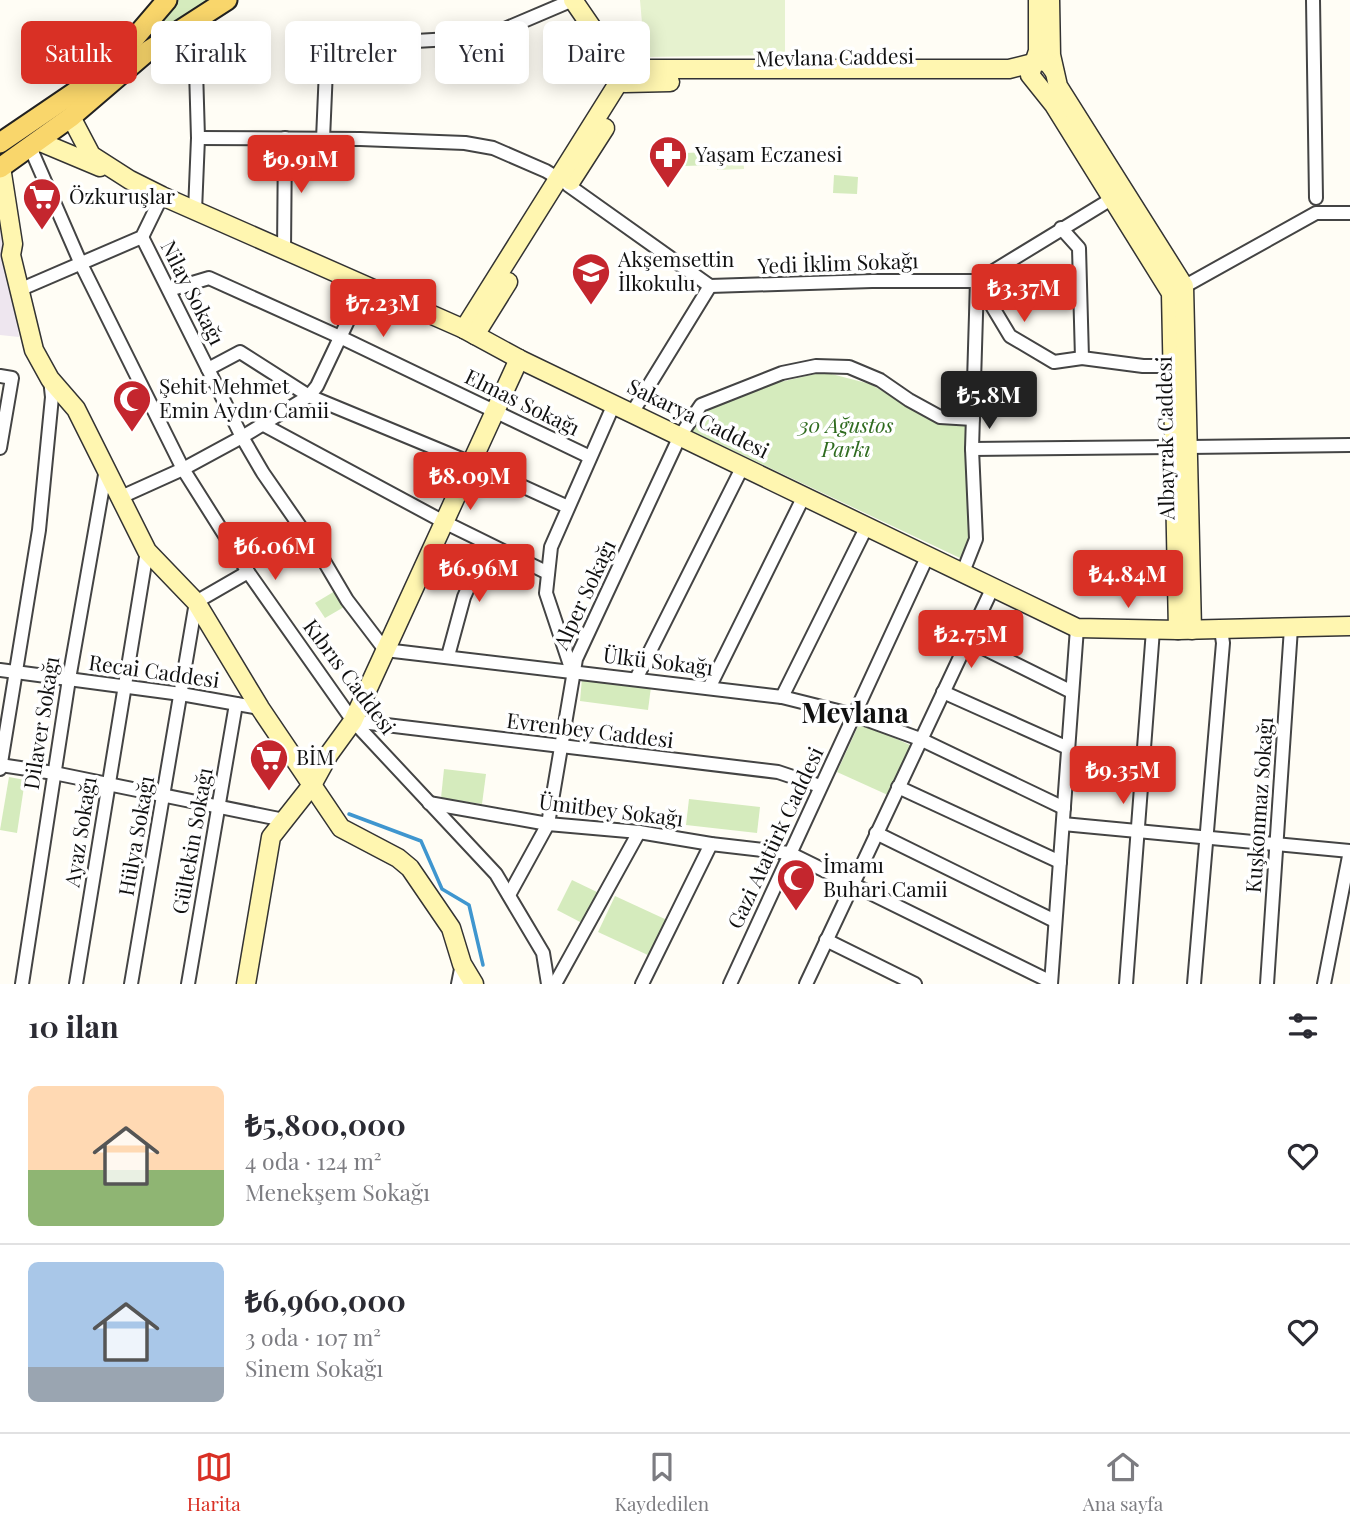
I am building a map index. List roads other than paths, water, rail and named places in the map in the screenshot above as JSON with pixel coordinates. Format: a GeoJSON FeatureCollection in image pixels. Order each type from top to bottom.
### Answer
{"type":"FeatureCollection","features":[{"type":"Feature","properties":{"kind":"main road"},"geometry":{"type":"LineString","coordinates":[[0,144],[75,92],[121,54],[167,0]]}},
{"type":"Feature","properties":{"kind":"main road"},"geometry":{"type":"LineString","coordinates":[[1,168],[71,117],[148,51],[220,3]]}},
{"type":"Feature","properties":{"kind":"street"},"geometry":{"type":"LineString","coordinates":[[323,139],[327,46],[486,37],[573,0],[587,21]]}},
{"type":"Feature","properties":{"kind":"street"},"geometry":{"type":"LineString","coordinates":[[584,0],[596,21]]}},
{"type":"Feature","properties":{"kind":"street"},"geometry":{"type":"LineString","coordinates":[[1034,64],[1044,61],[1051,65],[1054,71],[1050,82],[1038,84],[1030,75],[1038,51],[1038,0]]}},
{"type":"Feature","properties":{"kind":"street","name":"Albayrak Caddesi"},"geometry":{"type":"LineString","coordinates":[[1050,0],[1051,55],[1059,88],[1119,195],[1178,290],[1185,630]]}},
{"type":"Feature","properties":{"kind":"street"},"geometry":{"type":"LineString","coordinates":[[1313,0],[1315,198]]}},
{"type":"Feature","properties":{"kind":"street","name":"Mevlana Caddesi"},"geometry":{"type":"LineString","coordinates":[[650,76],[1009,69],[1034,64]]}},
{"type":"Feature","properties":{"kind":"street","name":"Mevlana Caddesi"},"geometry":{"type":"LineString","coordinates":[[650,76],[1015,79],[1038,84]]}},
{"type":"Feature","properties":{"kind":"street"},"geometry":{"type":"LineString","coordinates":[[195,211],[198,138],[196,84]]}},
{"type":"Feature","properties":{"kind":"street"},"geometry":{"type":"LineString","coordinates":[[469,332],[624,84]]}},
{"type":"Feature","properties":{"kind":"street","name":"Albayrak Caddesi"},"geometry":{"type":"LineString","coordinates":[[1038,84],[1119,195]]}},
{"type":"Feature","properties":{"kind":"street","name":"Sakarya Caddesi"},"geometry":{"type":"LineString","coordinates":[[71,117],[91,155],[130,180],[469,332],[1077,628],[1185,630],[1350,626]]}},
{"type":"Feature","properties":{"kind":"street"},"geometry":{"type":"LineString","coordinates":[[198,138],[285,138],[480,145],[546,171],[564,182],[709,286],[632,413]]}},
{"type":"Feature","properties":{"kind":"street"},"geometry":{"type":"LineString","coordinates":[[284,251],[285,138]]}},
{"type":"Feature","properties":{"kind":"street"},"geometry":{"type":"LineString","coordinates":[[34,144],[130,180]]}},
{"type":"Feature","properties":{"kind":"street","name":"Kıbrıs Caddesi"},"geometry":{"type":"LineString","coordinates":[[34,144],[81,264],[183,469],[248,572],[353,721],[496,874],[543,953],[548,984]]}},
{"type":"Feature","properties":{"kind":"street"},"geometry":{"type":"LineString","coordinates":[[1,168],[13,244],[11,255],[34,350],[50,379],[76,409],[147,551],[196,601],[260,708],[341,828],[398,858],[410,868],[451,929],[462,964],[474,984]]}},
{"type":"Feature","properties":{"kind":"street"},"geometry":{"type":"LineString","coordinates":[[977,281],[1119,195]]}},
{"type":"Feature","properties":{"kind":"street"},"geometry":{"type":"LineString","coordinates":[[19,290],[142,237],[162,196]]}},
{"type":"Feature","properties":{"kind":"street"},"geometry":{"type":"LineString","coordinates":[[1178,290],[1316,213],[1350,213]]}},
{"type":"Feature","properties":{"kind":"street"},"geometry":{"type":"LineString","coordinates":[[1061,228],[1079,248],[1082,358]]}},
{"type":"Feature","properties":{"kind":"street","name":"Nilay Sokağı"},"geometry":{"type":"LineString","coordinates":[[142,237],[242,437],[263,473],[324,561],[347,600],[385,650]]}},
{"type":"Feature","properties":{"kind":"street","name":"Elmas Sokağı"},"geometry":{"type":"LineString","coordinates":[[169,290],[209,278],[340,337],[590,457]]}},
{"type":"Feature","properties":{"kind":"street"},"geometry":{"type":"LineString","coordinates":[[977,281],[1010,336],[1054,362],[1082,358],[1143,366],[1180,367]]}},
{"type":"Feature","properties":{"kind":"street"},"geometry":{"type":"LineString","coordinates":[[963,572],[976,539],[972,449],[977,281]]}},
{"type":"Feature","properties":{"kind":"street","name":"Yedi İklim Sokağı"},"geometry":{"type":"LineString","coordinates":[[709,286],[977,281]]}},
{"type":"Feature","properties":{"kind":"street"},"geometry":{"type":"LineString","coordinates":[[121,497],[183,469],[309,396],[317,386],[364,287]]}},
{"type":"Feature","properties":{"kind":"street"},"geometry":{"type":"LineString","coordinates":[[208,369],[240,352],[309,396],[471,463],[568,508]]}},
{"type":"Feature","properties":{"kind":"street"},"geometry":{"type":"LineString","coordinates":[[246,984],[271,837],[312,785],[329,754],[353,721],[520,359]]}},
{"type":"Feature","properties":{"kind":"street","name":"Alper Sokağı"},"geometry":{"type":"LineString","coordinates":[[509,895],[548,824],[576,659],[680,436],[701,405],[782,373],[816,366],[849,367],[880,380],[940,418],[973,419]]}},
{"type":"Feature","properties":{"kind":"street"},"geometry":{"type":"LineString","coordinates":[[0,448],[6,377]]}},
{"type":"Feature","properties":{"kind":"street"},"geometry":{"type":"LineString","coordinates":[[50,379],[52,397],[39,530],[0,767],[54,774],[285,820]]}},
{"type":"Feature","properties":{"kind":"street"},"geometry":{"type":"LineString","coordinates":[[572,671],[546,593],[551,547],[614,404]]}},
{"type":"Feature","properties":{"kind":"street"},"geometry":{"type":"LineString","coordinates":[[262,424],[487,545],[548,573]]}},
{"type":"Feature","properties":{"kind":"street"},"geometry":{"type":"LineString","coordinates":[[972,449],[1350,445]]}},
{"type":"Feature","properties":{"kind":"street"},"geometry":{"type":"LineString","coordinates":[[636,679],[743,466]]}},
{"type":"Feature","properties":{"kind":"street","name":"Dilaver Sokağı"},"geometry":{"type":"LineString","coordinates":[[22,984],[69,679],[106,468]]}},
{"type":"Feature","properties":{"kind":"street"},"geometry":{"type":"LineString","coordinates":[[709,688],[804,496]]}},
{"type":"Feature","properties":{"kind":"street"},"geometry":{"type":"LineString","coordinates":[[782,697],[867,526]]}},
{"type":"Feature","properties":{"kind":"street"},"geometry":{"type":"LineString","coordinates":[[448,656],[464,597],[487,545]]}},
{"type":"Feature","properties":{"kind":"street"},"geometry":{"type":"LineString","coordinates":[[124,686],[147,551]]}},
{"type":"Feature","properties":{"kind":"street","name":"Gazi Atatürk Caddesi"},"geometry":{"type":"LineString","coordinates":[[730,984],[928,555]]}},
{"type":"Feature","properties":{"kind":"street"},"geometry":{"type":"LineString","coordinates":[[196,601],[248,572]]}},
{"type":"Feature","properties":{"kind":"street"},"geometry":{"type":"LineString","coordinates":[[806,984],[993,587]]}},
{"type":"Feature","properties":{"kind":"street"},"geometry":{"type":"LineString","coordinates":[[181,694],[196,601]]}},
{"type":"Feature","properties":{"kind":"street"},"geometry":{"type":"LineString","coordinates":[[789,853],[1051,983],[1077,628]]}},
{"type":"Feature","properties":{"kind":"street","name":"Kuşkonmaz Sokağı"},"geometry":{"type":"LineString","coordinates":[[1267,984],[1291,628]]}},
{"type":"Feature","properties":{"kind":"street"},"geometry":{"type":"LineString","coordinates":[[1194,984],[1223,643],[1221,629]]}},
{"type":"Feature","properties":{"kind":"street"},"geometry":{"type":"LineString","coordinates":[[1126,984],[1153,630]]}},
{"type":"Feature","properties":{"kind":"street"},"geometry":{"type":"LineString","coordinates":[[967,640],[1072,692]]}},
{"type":"Feature","properties":{"kind":"street","name":"Ülkü Sokağı"},"geometry":{"type":"LineString","coordinates":[[385,650],[782,697],[854,715],[920,740],[1064,808]]}},
{"type":"Feature","properties":{"kind":"street","name":"Recai Caddesi"},"geometry":{"type":"LineString","coordinates":[[0,670],[181,694],[260,708]]}},
{"type":"Feature","properties":{"kind":"street","name":"Ayaz Sokağı"},"geometry":{"type":"LineString","coordinates":[[76,984],[124,686]]}},
{"type":"Feature","properties":{"kind":"street"},"geometry":{"type":"LineString","coordinates":[[943,692],[1068,748]]}},
{"type":"Feature","properties":{"kind":"street","name":"Hülya Sokağı"},"geometry":{"type":"LineString","coordinates":[[131,984],[181,694]]}},
{"type":"Feature","properties":{"kind":"street","name":"Gültekin Sokağı"},"geometry":{"type":"LineString","coordinates":[[188,984],[236,704]]}},
{"type":"Feature","properties":{"kind":"street","name":"Evrenbey Caddesi"},"geometry":{"type":"LineString","coordinates":[[353,721],[778,772],[820,786]]}},
{"type":"Feature","properties":{"kind":"street"},"geometry":{"type":"LineString","coordinates":[[898,787],[1060,862]]}},
{"type":"Feature","properties":{"kind":"street","name":"Ümitbey Sokağı"},"geometry":{"type":"LineString","coordinates":[[429,803],[548,824],[639,832],[789,853]]}},
{"type":"Feature","properties":{"kind":"street"},"geometry":{"type":"LineString","coordinates":[[256,984],[285,820]]}},
{"type":"Feature","properties":{"kind":"street"},"geometry":{"type":"LineString","coordinates":[[1063,824],[1350,851],[1324,984]]}},
{"type":"Feature","properties":{"kind":"street"},"geometry":{"type":"LineString","coordinates":[[555,984],[639,832]]}},
{"type":"Feature","properties":{"kind":"street"},"geometry":{"type":"LineString","coordinates":[[876,833],[1055,921]]}},
{"type":"Feature","properties":{"kind":"street"},"geometry":{"type":"LineString","coordinates":[[642,984],[711,844]]}},
{"type":"Feature","properties":{"kind":"street"},"geometry":{"type":"LineString","coordinates":[[826,940],[915,984]]}},
{"type":"Feature","properties":{"kind":"street"},"geometry":{"type":"LineString","coordinates":[[458,984],[462,964]]}},
{"type":"Feature","properties":{"kind":"waterway"},"geometry":{"type":"LineString","coordinates":[[349,814],[421,841],[442,889],[469,905],[483,965]]}},
{"type":"Feature","properties":{"kind":"place","name":"Yaşam Eczanesi"},"geometry":{"type":"Point","coordinates":[668,189]}},
{"type":"Feature","properties":{"kind":"place","name":"Özkuruşlar"},"geometry":{"type":"Point","coordinates":[42,231]}},
{"type":"Feature","properties":{"kind":"place","name":"Akşemsettin İlkokulu"},"geometry":{"type":"Point","coordinates":[591,306]}},
{"type":"Feature","properties":{"kind":"place","name":"Şehit Mehmet Emin Aydın Camii"},"geometry":{"type":"Point","coordinates":[132,433]}},
{"type":"Feature","properties":{"kind":"place","name":"BİM"},"geometry":{"type":"Point","coordinates":[269,792]}},
{"type":"Feature","properties":{"kind":"place","name":"İmamı Buhari Camii"},"geometry":{"type":"Point","coordinates":[796,912]}},
{"type":"Feature","properties":{"kind":"district","name":"Mevlana"},"geometry":{"type":"Point","coordinates":[855,713]}},
{"type":"Feature","properties":{"kind":"park label","name":"30 Ağustos Parkı"},"geometry":{"type":"Point","coordinates":[846,438]}}]}
